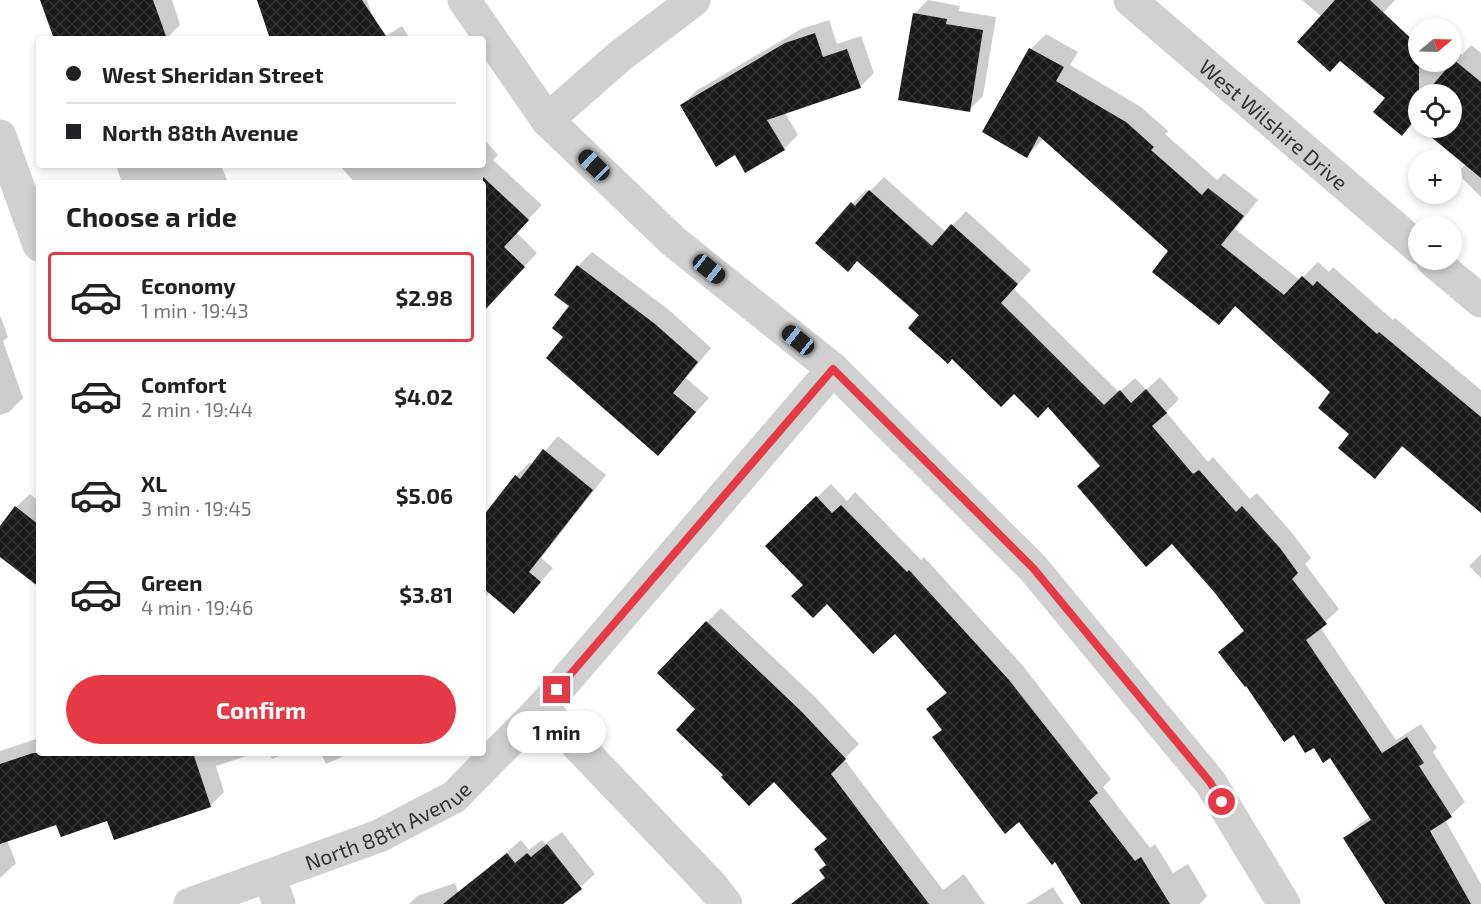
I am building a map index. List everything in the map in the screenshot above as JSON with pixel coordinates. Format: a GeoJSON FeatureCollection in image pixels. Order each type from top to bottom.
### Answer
{"type":"FeatureCollection","features":[{"type":"Feature","properties":{"kind":"street"},"geometry":{"type":"LineString","coordinates":[[464,0],[547,120],[673,240],[833,369],[1033,568],[1210,782],[1284,904]]}},
{"type":"Feature","properties":{"kind":"street"},"geometry":{"type":"LineString","coordinates":[[547,120],[620,56],[694,0]]}},
{"type":"Feature","properties":{"kind":"street","name":"West Wilshire Drive"},"geometry":{"type":"LineString","coordinates":[[1130,0],[1408,239]]}},
{"type":"Feature","properties":{"kind":"street"},"geometry":{"type":"LineString","coordinates":[[0,136],[36,237]]}},
{"type":"Feature","properties":{"kind":"street"},"geometry":{"type":"LineString","coordinates":[[1444,270],[1481,301]]}},
{"type":"Feature","properties":{"kind":"street","name":"North 88th Avenue"},"geometry":{"type":"LineString","coordinates":[[190,904],[274,890],[454,797],[542,708],[833,369]]}},
{"type":"Feature","properties":{"kind":"street"},"geometry":{"type":"LineString","coordinates":[[542,708],[712,886],[726,904]]}},
{"type":"Feature","properties":{"kind":"building"},"geometry":{"type":"Polygon","coordinates":[[[40,0],[153,0],[166,36],[53,36],[40,0]]]}},
{"type":"Feature","properties":{"kind":"building"},"geometry":{"type":"Polygon","coordinates":[[[257,0],[362,0],[386,36],[269,36],[257,0]]]}},
{"type":"Feature","properties":{"kind":"building"},"geometry":{"type":"Polygon","coordinates":[[[1335,0],[1370,0],[1408,36],[1408,72],[1419,72],[1419,84],[1408,84],[1408,128],[1402,136],[1373,112],[1385,98],[1340,61],[1330,72],[1297,42],[1335,0]]]}},
{"type":"Feature","properties":{"kind":"building"},"geometry":{"type":"Polygon","coordinates":[[[913,13],[947,19],[946,24],[983,30],[970,112],[898,100],[913,13]]]}},
{"type":"Feature","properties":{"kind":"building"},"geometry":{"type":"Polygon","coordinates":[[[815,33],[823,57],[847,49],[861,88],[767,120],[785,150],[745,173],[735,155],[716,167],[680,105],[785,43],[815,33]]]}},
{"type":"Feature","properties":{"kind":"building"},"geometry":{"type":"Polygon","coordinates":[[[1029,48],[1064,67],[1056,81],[1126,122],[1154,147],[1151,150],[1202,195],[1208,188],[1244,216],[1221,245],[1284,295],[1302,276],[1313,286],[1317,281],[1377,334],[1379,332],[1481,417],[1481,513],[1402,446],[1375,479],[1338,448],[1349,434],[1318,408],[1330,392],[1235,306],[1219,325],[1152,272],[1168,251],[1039,136],[1027,158],[982,132],[1029,48]]]}},
{"type":"Feature","properties":{"kind":"building"},"geometry":{"type":"Polygon","coordinates":[[[1462,67],[1481,82],[1481,178],[1462,162],[1462,150],[1447,150],[1432,138],[1462,138],[1462,84],[1434,84],[1444,72],[1462,72],[1462,67]]]}},
{"type":"Feature","properties":{"kind":"building"},"geometry":{"type":"Polygon","coordinates":[[[483,177],[529,220],[504,247],[525,267],[486,309],[486,180],[483,180],[483,177]]]}},
{"type":"Feature","properties":{"kind":"building"},"geometry":{"type":"Polygon","coordinates":[[[869,190],[932,246],[951,224],[1018,284],[1001,303],[1104,405],[1120,390],[1131,403],[1146,389],[1167,413],[1152,426],[1193,474],[1199,470],[1236,512],[1242,506],[1280,548],[1298,573],[1292,579],[1327,624],[1306,640],[1382,753],[1407,737],[1424,763],[1419,766],[1452,817],[1430,831],[1471,904],[1385,904],[1343,838],[1371,820],[1330,758],[1323,763],[1314,748],[1305,753],[1294,735],[1284,742],[1246,686],[1218,652],[1244,631],[1215,593],[1172,544],[1146,567],[1077,486],[1100,466],[1048,407],[1038,418],[1014,394],[1001,407],[952,359],[948,364],[908,328],[919,315],[857,261],[848,272],[815,243],[851,202],[855,206],[869,190]]]}},
{"type":"Feature","properties":{"kind":"building"},"geometry":{"type":"Polygon","coordinates":[[[577,265],[655,324],[698,362],[673,393],[696,412],[658,456],[546,358],[563,337],[552,328],[569,306],[554,295],[577,265]]]}},
{"type":"Feature","properties":{"kind":"building"},"geometry":{"type":"Polygon","coordinates":[[[543,449],[593,490],[529,572],[541,582],[514,614],[486,591],[486,512],[515,475],[520,479],[543,449]]]}},
{"type":"Feature","properties":{"kind":"building"},"geometry":{"type":"Polygon","coordinates":[[[816,496],[832,513],[841,505],[907,572],[909,570],[1009,680],[1098,793],[1089,801],[1135,861],[1141,857],[1170,904],[1081,904],[1055,862],[1052,865],[1019,822],[1005,834],[932,737],[942,730],[926,709],[947,693],[895,634],[873,654],[827,604],[813,618],[791,596],[803,585],[765,546],[816,496]]]}},
{"type":"Feature","properties":{"kind":"building"},"geometry":{"type":"Polygon","coordinates":[[[15,506],[36,523],[36,585],[0,557],[0,526],[15,506]]]}},
{"type":"Feature","properties":{"kind":"building"},"geometry":{"type":"Polygon","coordinates":[[[706,621],[802,712],[846,759],[831,774],[929,904],[791,904],[825,878],[819,870],[826,865],[814,849],[827,839],[774,782],[749,806],[721,777],[723,775],[676,730],[695,709],[657,673],[706,621]]]}},
{"type":"Feature","properties":{"kind":"building"},"geometry":{"type":"Polygon","coordinates":[[[33,753],[36,753],[36,756],[194,756],[211,807],[114,840],[107,821],[61,837],[56,825],[0,844],[0,764],[33,753]]]}},
{"type":"Feature","properties":{"kind":"building"},"geometry":{"type":"Polygon","coordinates":[[[547,844],[582,889],[563,904],[443,904],[507,853],[515,863],[527,853],[531,857],[547,844]]]}},
{"type":"Feature","properties":{"kind":"route"},"geometry":{"type":"LineString","coordinates":[[557,690],[833,369],[1033,568],[1210,782],[1222,802]]}}]}
